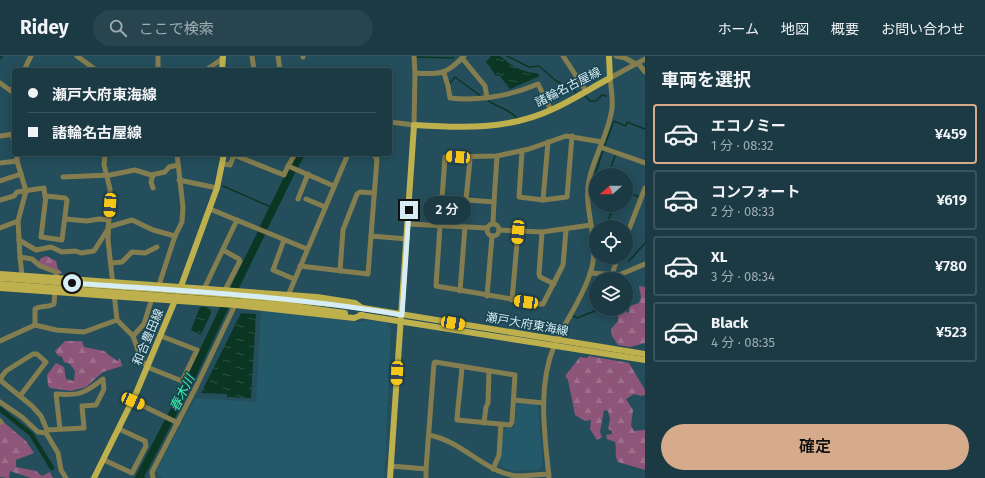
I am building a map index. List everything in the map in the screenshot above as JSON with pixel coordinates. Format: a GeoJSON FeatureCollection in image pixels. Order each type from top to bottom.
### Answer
{"type":"FeatureCollection","features":[{"type":"Feature","properties":{"kind":"main road","name":"諸輪名古屋線"},"geometry":{"type":"LineString","coordinates":[[414,125],[457,128],[495,126],[520,121],[551,110],[610,78],[612,57]]}},
{"type":"Feature","properties":{"kind":"main road"},"geometry":{"type":"LineString","coordinates":[[390,478],[414,125]]}},
{"type":"Feature","properties":{"kind":"main road","name":"和合豊田線"},"geometry":{"type":"LineString","coordinates":[[94,478],[133,401],[181,287],[218,188],[224,164],[224,156]]}},
{"type":"Feature","properties":{"kind":"main road"},"geometry":{"type":"LineString","coordinates":[[0,274],[113,281],[288,295],[355,303],[362,308]]}},
{"type":"Feature","properties":{"kind":"main road","name":"瀬戸大府東海線"},"geometry":{"type":"LineString","coordinates":[[0,278],[234,294],[345,305],[401,318],[645,360]]}},
{"type":"Feature","properties":{"kind":"main road","name":"瀬戸大府東海線"},"geometry":{"type":"LineString","coordinates":[[0,284],[286,305],[362,316],[401,318]]}},
{"type":"Feature","properties":{"kind":"main road"},"geometry":{"type":"LineString","coordinates":[[0,288],[235,305],[354,318],[362,316]]}},
{"type":"Feature","properties":{"kind":"main road","name":"瀬戸大府東海線"},"geometry":{"type":"LineString","coordinates":[[556,344],[645,354]]}},
{"type":"Feature","properties":{"kind":"street"},"geometry":{"type":"LineString","coordinates":[[25,68],[31,56]]}},
{"type":"Feature","properties":{"kind":"street"},"geometry":{"type":"LineString","coordinates":[[78,56],[93,68]]}},
{"type":"Feature","properties":{"kind":"street"},"geometry":{"type":"LineString","coordinates":[[158,56],[158,68]]}},
{"type":"Feature","properties":{"kind":"street"},"geometry":{"type":"LineString","coordinates":[[252,56],[254,68]]}},
{"type":"Feature","properties":{"kind":"street"},"geometry":{"type":"LineString","coordinates":[[278,56],[280,68]]}},
{"type":"Feature","properties":{"kind":"street"},"geometry":{"type":"LineString","coordinates":[[392,122],[414,125],[416,73],[414,56]]}},
{"type":"Feature","properties":{"kind":"street"},"geometry":{"type":"LineString","coordinates":[[563,56],[586,91]]}},
{"type":"Feature","properties":{"kind":"street"},"geometry":{"type":"LineString","coordinates":[[416,73],[430,75],[444,73],[452,68],[463,57],[485,86],[487,98]]}},
{"type":"Feature","properties":{"kind":"street"},"geometry":{"type":"LineString","coordinates":[[612,57],[627,57],[645,72]]}},
{"type":"Feature","properties":{"kind":"street"},"geometry":{"type":"LineString","coordinates":[[209,68],[222,58]]}},
{"type":"Feature","properties":{"kind":"street"},"geometry":{"type":"LineString","coordinates":[[591,220],[588,188],[591,172],[612,109],[610,78],[645,59]]}},
{"type":"Feature","properties":{"kind":"street"},"geometry":{"type":"LineString","coordinates":[[444,73],[450,98],[487,98],[513,93],[539,84],[551,110]]}},
{"type":"Feature","properties":{"kind":"street"},"geometry":{"type":"LineString","coordinates":[[0,83],[11,91],[12,89]]}},
{"type":"Feature","properties":{"kind":"street"},"geometry":{"type":"LineString","coordinates":[[0,136],[12,134]]}},
{"type":"Feature","properties":{"kind":"street"},"geometry":{"type":"LineString","coordinates":[[522,151],[519,197],[543,200],[568,196],[572,136]]}},
{"type":"Feature","properties":{"kind":"street"},"geometry":{"type":"LineString","coordinates":[[494,202],[442,198],[445,158],[447,156],[470,158],[497,156],[522,151],[560,137],[572,136],[601,145],[645,163]]}},
{"type":"Feature","properties":{"kind":"street"},"geometry":{"type":"LineString","coordinates":[[543,200],[548,142]]}},
{"type":"Feature","properties":{"kind":"street"},"geometry":{"type":"LineString","coordinates":[[17,156],[26,190],[18,221],[22,275]]}},
{"type":"Feature","properties":{"kind":"street"},"geometry":{"type":"LineString","coordinates":[[105,156],[104,165],[110,189],[108,228],[117,320],[133,336],[141,359],[147,367],[182,381],[197,350],[161,336]]}},
{"type":"Feature","properties":{"kind":"street"},"geometry":{"type":"LineString","coordinates":[[159,285],[175,236],[182,222],[183,207],[177,156]]}},
{"type":"Feature","properties":{"kind":"street"},"geometry":{"type":"LineString","coordinates":[[224,164],[230,165],[234,156]]}},
{"type":"Feature","properties":{"kind":"street"},"geometry":{"type":"LineString","coordinates":[[237,156],[284,174],[294,156]]}},
{"type":"Feature","properties":{"kind":"street"},"geometry":{"type":"LineString","coordinates":[[282,310],[347,156]]}},
{"type":"Feature","properties":{"kind":"street"},"geometry":{"type":"LineString","coordinates":[[300,266],[368,274],[377,159],[375,156]]}},
{"type":"Feature","properties":{"kind":"street"},"geometry":{"type":"LineString","coordinates":[[408,224],[487,228],[493,223],[497,156]]}},
{"type":"Feature","properties":{"kind":"street"},"geometry":{"type":"LineString","coordinates":[[466,200],[467,184],[470,180],[470,158]]}},
{"type":"Feature","properties":{"kind":"street"},"geometry":{"type":"LineString","coordinates":[[0,163],[17,160]]}},
{"type":"Feature","properties":{"kind":"street"},"geometry":{"type":"LineString","coordinates":[[63,178],[107,175],[135,170],[153,175],[165,172],[170,167],[178,165]]}},
{"type":"Feature","properties":{"kind":"street"},"geometry":{"type":"LineString","coordinates":[[288,166],[334,186]]}},
{"type":"Feature","properties":{"kind":"street"},"geometry":{"type":"LineString","coordinates":[[0,181],[21,174]]}},
{"type":"Feature","properties":{"kind":"street"},"geometry":{"type":"LineString","coordinates":[[298,199],[308,174]]}},
{"type":"Feature","properties":{"kind":"street"},"geometry":{"type":"LineString","coordinates":[[153,175],[151,182],[153,188]]}},
{"type":"Feature","properties":{"kind":"street"},"geometry":{"type":"LineString","coordinates":[[179,180],[218,188]]}},
{"type":"Feature","properties":{"kind":"street"},"geometry":{"type":"LineString","coordinates":[[0,200],[14,196],[17,192],[44,188],[46,197],[41,237],[62,240],[67,200],[65,198],[46,197]]}},
{"type":"Feature","properties":{"kind":"street"},"geometry":{"type":"LineString","coordinates":[[633,220],[645,188]]}},
{"type":"Feature","properties":{"kind":"street"},"geometry":{"type":"LineString","coordinates":[[340,271],[343,230],[357,194],[360,192],[374,193]]}},
{"type":"Feature","properties":{"kind":"street"},"geometry":{"type":"LineString","coordinates":[[306,199],[325,208]]}},
{"type":"Feature","properties":{"kind":"street"},"geometry":{"type":"LineString","coordinates":[[210,209],[307,249]]}},
{"type":"Feature","properties":{"kind":"street"},"geometry":{"type":"LineString","coordinates":[[65,219],[87,221],[99,218],[109,220]]}},
{"type":"Feature","properties":{"kind":"street"},"geometry":{"type":"LineString","coordinates":[[19,240],[36,250],[51,247],[62,252],[94,251],[108,228],[132,220],[153,230],[175,236]]}},
{"type":"Feature","properties":{"kind":"street"},"geometry":{"type":"LineString","coordinates":[[204,289],[237,220]]}},
{"type":"Feature","properties":{"kind":"street"},"geometry":{"type":"LineString","coordinates":[[0,228],[18,221]]}},
{"type":"Feature","properties":{"kind":"street"},"geometry":{"type":"LineString","coordinates":[[493,223],[497,225],[499,230]]}},
{"type":"Feature","properties":{"kind":"street"},"geometry":{"type":"LineString","coordinates":[[499,230],[542,232],[566,230],[589,225]]}},
{"type":"Feature","properties":{"kind":"street"},"geometry":{"type":"LineString","coordinates":[[440,226],[436,284],[438,287],[542,304],[563,265],[566,230]]}},
{"type":"Feature","properties":{"kind":"street"},"geometry":{"type":"LineString","coordinates":[[460,291],[461,262],[463,261],[465,227]]}},
{"type":"Feature","properties":{"kind":"street"},"geometry":{"type":"LineString","coordinates":[[487,228],[488,234],[492,236]]}},
{"type":"Feature","properties":{"kind":"street"},"geometry":{"type":"LineString","coordinates":[[492,236],[498,234],[499,230]]}},
{"type":"Feature","properties":{"kind":"street"},"geometry":{"type":"LineString","coordinates":[[512,300],[518,232]]}},
{"type":"Feature","properties":{"kind":"street"},"geometry":{"type":"LineString","coordinates":[[542,232],[539,274],[540,277],[554,284]]}},
{"type":"Feature","properties":{"kind":"street"},"geometry":{"type":"LineString","coordinates":[[371,236],[407,239]]}},
{"type":"Feature","properties":{"kind":"street"},"geometry":{"type":"LineString","coordinates":[[487,296],[492,236]]}},
{"type":"Feature","properties":{"kind":"street"},"geometry":{"type":"LineString","coordinates":[[284,240],[273,270],[294,280]]}},
{"type":"Feature","properties":{"kind":"street"},"geometry":{"type":"LineString","coordinates":[[111,263],[122,262],[132,252],[145,253],[157,247]]}},
{"type":"Feature","properties":{"kind":"street"},"geometry":{"type":"LineString","coordinates":[[223,250],[240,259],[240,262],[225,290]]}},
{"type":"Feature","properties":{"kind":"street"},"geometry":{"type":"LineString","coordinates":[[20,257],[32,259],[40,266],[56,272],[57,278]]}},
{"type":"Feature","properties":{"kind":"street"},"geometry":{"type":"LineString","coordinates":[[627,272],[645,264]]}},
{"type":"Feature","properties":{"kind":"street"},"geometry":{"type":"LineString","coordinates":[[428,435],[455,444],[493,469],[504,474],[519,477],[549,476],[544,402],[546,374],[556,344],[589,275]]}},
{"type":"Feature","properties":{"kind":"street"},"geometry":{"type":"LineString","coordinates":[[35,325],[36,310],[39,307],[51,306],[54,304],[56,292]]}},
{"type":"Feature","properties":{"kind":"street"},"geometry":{"type":"LineString","coordinates":[[153,478],[152,472],[242,292]]}},
{"type":"Feature","properties":{"kind":"street"},"geometry":{"type":"LineString","coordinates":[[133,336],[144,324],[152,298]]}},
{"type":"Feature","properties":{"kind":"street"},"geometry":{"type":"LineString","coordinates":[[0,341],[35,325],[56,330],[84,332],[117,320]]}},
{"type":"Feature","properties":{"kind":"street"},"geometry":{"type":"LineString","coordinates":[[20,396],[46,362],[37,354],[33,354],[6,371],[0,379],[41,416],[46,432],[58,453],[61,470],[66,478]]}},
{"type":"Feature","properties":{"kind":"street"},"geometry":{"type":"LineString","coordinates":[[426,478],[433,363],[435,362],[462,366],[489,370],[514,375],[512,424],[457,420],[459,392],[462,386],[462,366]]}},
{"type":"Feature","properties":{"kind":"street"},"geometry":{"type":"LineString","coordinates":[[484,423],[488,403],[489,370]]}},
{"type":"Feature","properties":{"kind":"street"},"geometry":{"type":"LineString","coordinates":[[0,402],[22,417],[38,432],[84,428],[82,406],[96,405],[104,389],[103,379],[88,391],[76,395],[56,394],[60,429]]}},
{"type":"Feature","properties":{"kind":"street"},"geometry":{"type":"LineString","coordinates":[[514,400],[544,402]]}},
{"type":"Feature","properties":{"kind":"street"},"geometry":{"type":"LineString","coordinates":[[133,401],[176,422]]}},
{"type":"Feature","properties":{"kind":"street"},"geometry":{"type":"LineString","coordinates":[[493,469],[499,455],[501,424]]}},
{"type":"Feature","properties":{"kind":"street"},"geometry":{"type":"LineString","coordinates":[[104,460],[132,473],[146,446],[145,441],[120,429]]}},
{"type":"Feature","properties":{"kind":"street"},"geometry":{"type":"LineString","coordinates":[[391,466],[426,469]]}},
{"type":"Feature","properties":{"kind":"shaded area"},"geometry":{"type":"Polygon","coordinates":[[[261,310],[359,322],[368,320],[386,322],[391,329],[384,478],[163,478],[159,476],[156,471],[195,398],[256,402],[261,310]]]}},
{"type":"Feature","properties":{"kind":"shaded area"},"geometry":{"type":"Polygon","coordinates":[[[517,403],[537,404],[538,407],[543,465],[538,470],[514,471],[499,466],[497,463],[503,440],[503,430],[505,428],[514,428],[517,403]]]}},
{"type":"Feature","properties":{"kind":"green space"},"geometry":{"type":"Polygon","coordinates":[[[47,256],[56,261],[58,269],[62,273],[59,274],[38,263],[41,258],[47,256]]]}},
{"type":"Feature","properties":{"kind":"green space"},"geometry":{"type":"Polygon","coordinates":[[[639,286],[645,287],[645,343],[630,347],[618,345],[612,336],[611,329],[618,321],[618,316],[633,316],[633,305],[639,303],[641,297],[639,286]]]}},
{"type":"Feature","properties":{"kind":"green space"},"geometry":{"type":"Polygon","coordinates":[[[65,341],[82,341],[84,347],[104,351],[117,361],[120,358],[122,366],[103,372],[86,387],[71,391],[50,388],[48,385],[47,375],[56,363],[64,367],[66,379],[74,381],[75,371],[70,364],[64,362],[62,357],[57,355],[55,351],[65,341]]]}},
{"type":"Feature","properties":{"kind":"green space"},"geometry":{"type":"Polygon","coordinates":[[[589,356],[629,363],[645,390],[645,395],[641,396],[634,394],[626,399],[633,410],[631,426],[634,431],[645,430],[645,470],[618,462],[616,457],[615,442],[607,439],[606,435],[612,434],[612,431],[608,429],[610,419],[608,411],[604,410],[600,432],[602,437],[597,440],[590,429],[591,420],[585,421],[575,415],[568,380],[565,376],[580,357],[587,358],[589,356]]]}},
{"type":"Feature","properties":{"kind":"green space"},"geometry":{"type":"Polygon","coordinates":[[[0,419],[26,441],[34,453],[16,460],[16,467],[36,471],[42,476],[50,472],[53,478],[31,478],[10,471],[9,478],[0,477],[0,419]]]}},
{"type":"Feature","properties":{"kind":"water"},"geometry":{"type":"Polygon","coordinates":[[[491,56],[500,56],[517,68],[527,72],[537,73],[540,76],[510,89],[499,75],[496,76],[486,62],[491,56]]]}},
{"type":"Feature","properties":{"kind":"water"},"geometry":{"type":"Polygon","coordinates":[[[200,307],[206,307],[212,311],[201,335],[191,330],[200,307]]]}},
{"type":"Feature","properties":{"kind":"water"},"geometry":{"type":"Polygon","coordinates":[[[241,313],[256,314],[251,398],[227,397],[227,394],[201,393],[241,313]]]}},
{"type":"Feature","properties":{"kind":"waterway"},"geometry":{"type":"LineString","coordinates":[[507,56],[529,67],[539,66],[555,80],[576,92]]}},
{"type":"Feature","properties":{"kind":"waterway"},"geometry":{"type":"LineString","coordinates":[[416,57],[454,58]]}},
{"type":"Feature","properties":{"kind":"waterway"},"geometry":{"type":"LineString","coordinates":[[449,81],[450,83],[455,77],[482,97]]}},
{"type":"Feature","properties":{"kind":"waterway"},"geometry":{"type":"LineString","coordinates":[[585,96],[590,101],[596,101],[602,95],[606,96]]}},
{"type":"Feature","properties":{"kind":"waterway"},"geometry":{"type":"LineString","coordinates":[[487,100],[510,112],[517,118]]}},
{"type":"Feature","properties":{"kind":"waterway"},"geometry":{"type":"LineString","coordinates":[[604,147],[614,121],[626,126],[627,122],[645,129]]}},
{"type":"Feature","properties":{"kind":"waterway"},"geometry":{"type":"LineString","coordinates":[[597,168],[603,150]]}},
{"type":"Feature","properties":{"kind":"waterway","name":"春木川"},"geometry":{"type":"LineString","coordinates":[[294,166],[300,156]]}},
{"type":"Feature","properties":{"kind":"waterway"},"geometry":{"type":"LineString","coordinates":[[611,168],[615,156]]}},
{"type":"Feature","properties":{"kind":"waterway","name":"春木川"},"geometry":{"type":"LineString","coordinates":[[263,229],[292,170]]}},
{"type":"Feature","properties":{"kind":"waterway"},"geometry":{"type":"LineString","coordinates":[[223,186],[273,208]]}},
{"type":"Feature","properties":{"kind":"waterway"},"geometry":{"type":"LineString","coordinates":[[633,194],[640,197]]}},
{"type":"Feature","properties":{"kind":"waterway"},"geometry":{"type":"LineString","coordinates":[[608,220],[612,212]]}},
{"type":"Feature","properties":{"kind":"waterway","name":"春木川"},"geometry":{"type":"LineString","coordinates":[[235,287],[262,232]]}},
{"type":"Feature","properties":{"kind":"waterway"},"geometry":{"type":"LineString","coordinates":[[633,256],[645,243]]}},
{"type":"Feature","properties":{"kind":"waterway","name":"春木川"},"geometry":{"type":"LineString","coordinates":[[139,478],[189,382],[224,308]]}},
{"type":"Feature","properties":{"kind":"waterway"},"geometry":{"type":"LineString","coordinates":[[573,316],[577,318],[589,313]]}},
{"type":"Feature","properties":{"kind":"waterway"},"geometry":{"type":"LineString","coordinates":[[0,409],[31,434],[52,468]]}},
{"type":"Feature","properties":{"kind":"waterway","name":"春木川"},"geometry":{"type":"LineString","coordinates":[[140,476],[145,478]]}},
{"type":"Feature","properties":{"kind":"route"},"geometry":{"type":"LineString","coordinates":[[72,283],[290,299],[345,305],[402,315],[402,285],[409,210]]}}]}
